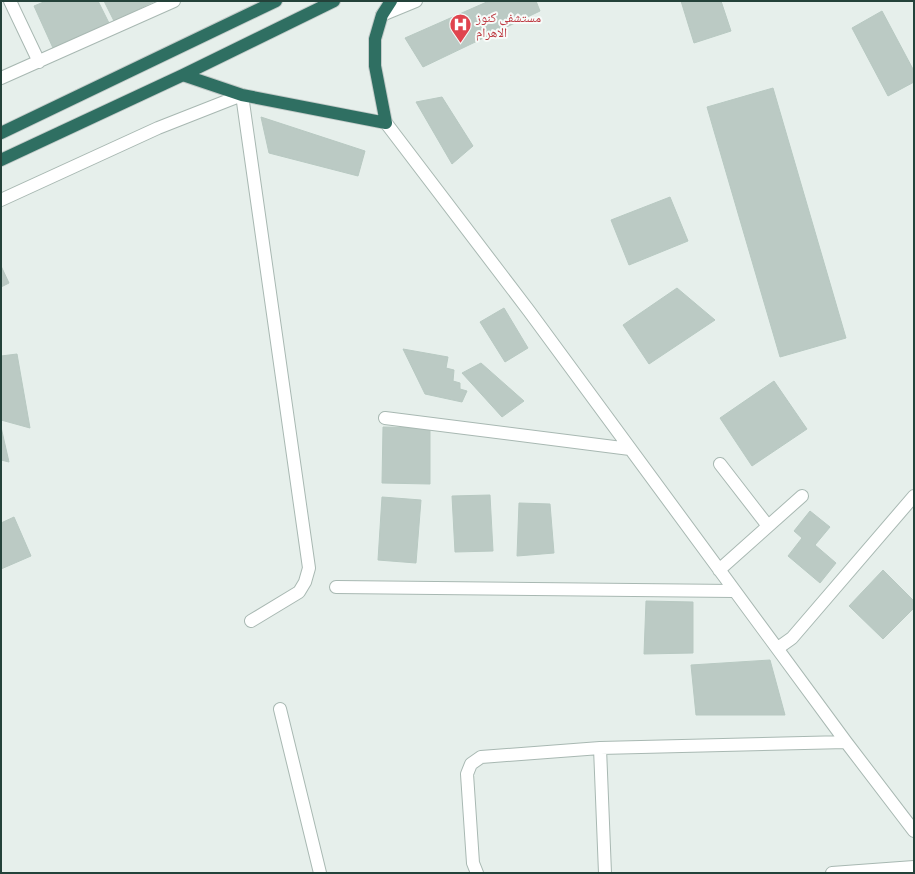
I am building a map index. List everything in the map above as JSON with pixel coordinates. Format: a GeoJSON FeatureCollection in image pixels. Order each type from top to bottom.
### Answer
{"type":"FeatureCollection","features":[{"type":"Feature","properties":{"kind":"highway"},"geometry":{"type":"LineString","coordinates":[[1,133],[276,1]]}},
{"type":"Feature","properties":{"kind":"highway"},"geometry":{"type":"LineString","coordinates":[[1,160],[183,75],[334,1]]}},
{"type":"Feature","properties":{"kind":"highway"},"geometry":{"type":"LineString","coordinates":[[183,75],[242,95],[386,123],[375,66],[375,39],[382,15],[391,1]]}},
{"type":"Feature","properties":{"kind":"street"},"geometry":{"type":"LineString","coordinates":[[10,1],[39,62]]}},
{"type":"Feature","properties":{"kind":"street"},"geometry":{"type":"LineString","coordinates":[[1,78],[174,1]]}},
{"type":"Feature","properties":{"kind":"street"},"geometry":{"type":"LineString","coordinates":[[382,15],[416,1]]}},
{"type":"Feature","properties":{"kind":"street"},"geometry":{"type":"LineString","coordinates":[[1,200],[158,128],[242,95],[309,568],[304,582],[298,592],[251,621]]}},
{"type":"Feature","properties":{"kind":"street"},"geometry":{"type":"LineString","coordinates":[[386,123],[529,310],[846,742],[914,830]]}},
{"type":"Feature","properties":{"kind":"street"},"geometry":{"type":"LineString","coordinates":[[385,418],[630,449]]}},
{"type":"Feature","properties":{"kind":"street"},"geometry":{"type":"LineString","coordinates":[[720,464],[768,526]]}},
{"type":"Feature","properties":{"kind":"street"},"geometry":{"type":"LineString","coordinates":[[719,570],[802,496]]}},
{"type":"Feature","properties":{"kind":"street"},"geometry":{"type":"LineString","coordinates":[[778,648],[792,638],[914,496]]}},
{"type":"Feature","properties":{"kind":"street"},"geometry":{"type":"LineString","coordinates":[[336,587],[734,590]]}},
{"type":"Feature","properties":{"kind":"street"},"geometry":{"type":"LineString","coordinates":[[280,709],[320,873]]}},
{"type":"Feature","properties":{"kind":"street"},"geometry":{"type":"LineString","coordinates":[[477,873],[473,863],[467,774],[471,764],[475,760],[486,755],[600,748],[846,742]]}},
{"type":"Feature","properties":{"kind":"street"},"geometry":{"type":"LineString","coordinates":[[600,748],[605,873]]}},
{"type":"Feature","properties":{"kind":"street"},"geometry":{"type":"LineString","coordinates":[[832,873],[914,867]]}},
{"type":"Feature","properties":{"kind":"building"},"geometry":{"type":"Polygon","coordinates":[[[46,1],[98,1],[109,23],[53,48],[34,6],[46,1]]]}},
{"type":"Feature","properties":{"kind":"building"},"geometry":{"type":"Polygon","coordinates":[[[104,1],[155,1],[114,21],[104,1]]]}},
{"type":"Feature","properties":{"kind":"building"},"geometry":{"type":"Polygon","coordinates":[[[489,1],[536,1],[540,11],[423,67],[405,38],[489,1]]]}},
{"type":"Feature","properties":{"kind":"building"},"geometry":{"type":"Polygon","coordinates":[[[681,1],[721,1],[731,31],[694,43],[681,1]]]}},
{"type":"Feature","properties":{"kind":"building"},"geometry":{"type":"Polygon","coordinates":[[[882,11],[914,71],[914,82],[888,96],[852,28],[882,11]]]}},
{"type":"Feature","properties":{"kind":"building"},"geometry":{"type":"Polygon","coordinates":[[[773,88],[846,338],[780,357],[707,107],[773,88]]]}},
{"type":"Feature","properties":{"kind":"building"},"geometry":{"type":"Polygon","coordinates":[[[442,97],[473,146],[452,164],[416,102],[442,97]]]}},
{"type":"Feature","properties":{"kind":"building"},"geometry":{"type":"Polygon","coordinates":[[[261,117],[365,151],[358,176],[269,153],[261,117]]]}},
{"type":"Feature","properties":{"kind":"building"},"geometry":{"type":"Polygon","coordinates":[[[670,197],[688,241],[629,265],[611,220],[670,197]]]}},
{"type":"Feature","properties":{"kind":"building"},"geometry":{"type":"Polygon","coordinates":[[[1,266],[9,283],[1,287],[1,266]]]}},
{"type":"Feature","properties":{"kind":"building"},"geometry":{"type":"Polygon","coordinates":[[[677,288],[715,320],[649,364],[623,325],[677,288]]]}},
{"type":"Feature","properties":{"kind":"building"},"geometry":{"type":"Polygon","coordinates":[[[504,308],[528,348],[505,362],[480,322],[504,308]]]}},
{"type":"Feature","properties":{"kind":"building"},"geometry":{"type":"Polygon","coordinates":[[[403,349],[448,357],[446,368],[454,370],[453,381],[460,383],[460,389],[467,391],[462,402],[425,394],[403,349]]]}},
{"type":"Feature","properties":{"kind":"building"},"geometry":{"type":"Polygon","coordinates":[[[17,354],[30,428],[1,420],[1,356],[17,354]]]}},
{"type":"Feature","properties":{"kind":"building"},"geometry":{"type":"Polygon","coordinates":[[[481,363],[524,401],[502,417],[462,373],[481,363]]]}},
{"type":"Feature","properties":{"kind":"building"},"geometry":{"type":"Polygon","coordinates":[[[774,381],[807,429],[752,466],[720,418],[774,381]]]}},
{"type":"Feature","properties":{"kind":"building"},"geometry":{"type":"Polygon","coordinates":[[[1,427],[9,462],[1,460],[1,427]]]}},
{"type":"Feature","properties":{"kind":"building"},"geometry":{"type":"Polygon","coordinates":[[[383,427],[430,428],[430,484],[382,483],[383,427]]]}},
{"type":"Feature","properties":{"kind":"building"},"geometry":{"type":"Polygon","coordinates":[[[490,495],[493,551],[455,552],[452,496],[490,495]]]}},
{"type":"Feature","properties":{"kind":"building"},"geometry":{"type":"Polygon","coordinates":[[[382,497],[421,500],[416,563],[378,560],[382,497]]]}},
{"type":"Feature","properties":{"kind":"building"},"geometry":{"type":"Polygon","coordinates":[[[519,503],[550,504],[554,553],[517,556],[519,503]]]}},
{"type":"Feature","properties":{"kind":"building"},"geometry":{"type":"Polygon","coordinates":[[[810,511],[830,527],[815,545],[836,563],[820,583],[788,556],[802,538],[794,531],[810,511]]]}},
{"type":"Feature","properties":{"kind":"building"},"geometry":{"type":"Polygon","coordinates":[[[14,517],[31,556],[1,569],[1,523],[14,517]]]}},
{"type":"Feature","properties":{"kind":"building"},"geometry":{"type":"Polygon","coordinates":[[[883,570],[914,601],[914,608],[883,639],[849,606],[883,570]]]}},
{"type":"Feature","properties":{"kind":"building"},"geometry":{"type":"Polygon","coordinates":[[[646,601],[693,602],[693,653],[644,654],[646,601]]]}},
{"type":"Feature","properties":{"kind":"building"},"geometry":{"type":"Polygon","coordinates":[[[770,660],[785,715],[696,715],[691,665],[770,660]]]}},
{"type":"Feature","properties":{"kind":"place","name":"مستشفى كنوز الاهرام"},"geometry":{"type":"Point","coordinates":[461,44]}}]}
